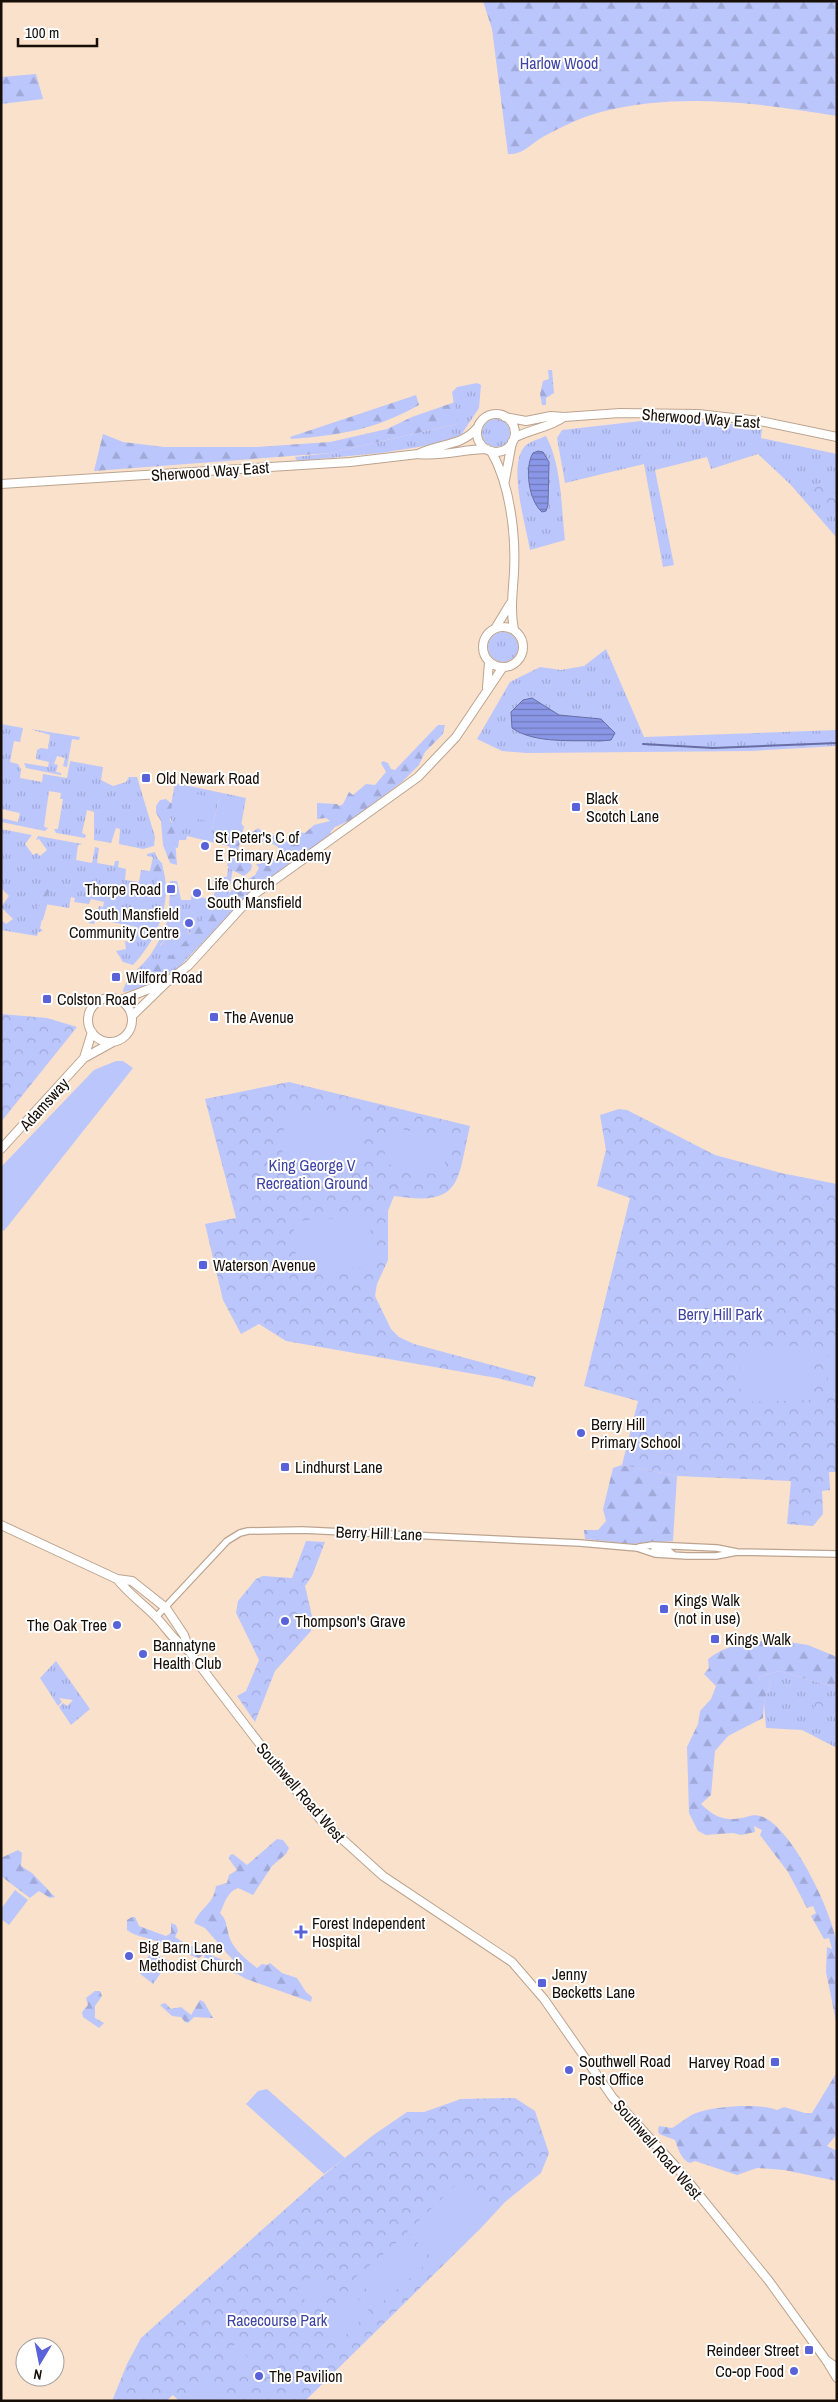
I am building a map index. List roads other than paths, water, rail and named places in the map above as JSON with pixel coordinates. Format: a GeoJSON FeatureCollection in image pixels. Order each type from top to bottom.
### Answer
{"type":"FeatureCollection","features":[{"type":"Feature","properties":{"kind":"main road","name":"Sherwood Way East"},"geometry":{"type":"LineString","coordinates":[[506,417],[526,421],[551,416],[564,418],[620,412],[698,414],[760,421],[837,437]]}},
{"type":"Feature","properties":{"kind":"main road"},"geometry":{"type":"LineString","coordinates":[[505,480],[489,450],[478,440],[477,428],[480,422],[490,415],[506,417],[512,423],[513,440],[505,480],[513,542],[514,571],[510,604],[514,630]]}},
{"type":"Feature","properties":{"kind":"main road","name":"Sherwood Way East"},"geometry":{"type":"LineString","coordinates":[[513,440],[532,429],[553,426],[564,418]]}},
{"type":"Feature","properties":{"kind":"main road","name":"Sherwood Way East"},"geometry":{"type":"LineString","coordinates":[[1,484],[350,462],[418,454],[459,442],[470,436],[477,428]]}},
{"type":"Feature","properties":{"kind":"main road"},"geometry":{"type":"LineString","coordinates":[[489,450],[503,450],[513,440]]}},
{"type":"Feature","properties":{"kind":"main road","name":"Sherwood Way East"},"geometry":{"type":"LineString","coordinates":[[418,454],[428,456],[469,449],[489,450]]}},
{"type":"Feature","properties":{"kind":"main road"},"geometry":{"type":"LineString","coordinates":[[487,689],[489,662],[482,649],[483,642],[487,633],[496,627],[510,604]]}},
{"type":"Feature","properties":{"kind":"main road"},"geometry":{"type":"LineString","coordinates":[[132,1016],[167,982],[189,965],[252,896],[418,777],[456,737],[503,667],[516,662],[521,656],[522,640],[514,630],[505,626],[496,627]]}},
{"type":"Feature","properties":{"kind":"main road"},"geometry":{"type":"LineString","coordinates":[[489,662],[503,667]]}},
{"type":"Feature","properties":{"kind":"main road"},"geometry":{"type":"LineString","coordinates":[[121,1000],[167,982]]}},
{"type":"Feature","properties":{"kind":"main road"},"geometry":{"type":"LineString","coordinates":[[110,997],[121,1000],[126,1004],[132,1016],[131,1026],[127,1034],[113,1042],[101,1040],[92,1032],[88,1018],[93,1006],[101,999],[110,997]]}},
{"type":"Feature","properties":{"kind":"main road","name":"Adamsway"},"geometry":{"type":"LineString","coordinates":[[84,1058],[92,1032]]}},
{"type":"Feature","properties":{"kind":"main road","name":"Adamsway"},"geometry":{"type":"LineString","coordinates":[[1,1149],[84,1058],[113,1042]]}},
{"type":"Feature","properties":{"kind":"main road","name":"Southwell Road West"},"geometry":{"type":"LineString","coordinates":[[1,1525],[117,1579],[132,1581],[166,1608],[184,1635],[190,1652],[284,1777],[317,1815],[355,1853],[390,1880],[512,1962],[544,2000],[613,2098],[709,2207],[769,2281],[837,2378]]}},
{"type":"Feature","properties":{"kind":"main road","name":"Southwell Road West"},"geometry":{"type":"LineString","coordinates":[[117,1579],[127,1591],[156,1617],[175,1642],[190,1652]]}},
{"type":"Feature","properties":{"kind":"main road","name":"Southwell Road West"},"geometry":{"type":"LineString","coordinates":[[826,2360],[837,2368]]}},
{"type":"Feature","properties":{"kind":"street","name":"Berry Hill Lane"},"geometry":{"type":"LineString","coordinates":[[156,1617],[227,1541],[240,1533],[248,1531],[302,1530],[502,1538],[668,1550]]}},
{"type":"Feature","properties":{"kind":"street"},"geometry":{"type":"LineString","coordinates":[[668,1550],[717,1548],[737,1552],[837,1554]]}},
{"type":"Feature","properties":{"kind":"street"},"geometry":{"type":"LineString","coordinates":[[668,1550],[674,1555],[716,1556],[737,1552]]}},
{"type":"Feature","properties":{"kind":"waterway"},"geometry":{"type":"LineString","coordinates":[[643,744],[713,748],[837,743]]}},
{"type":"Feature","properties":{"kind":"place","name":"Old Newark Road"},"geometry":{"type":"Point","coordinates":[146,778]}},
{"type":"Feature","properties":{"kind":"place","name":"Black Scotch Lane"},"geometry":{"type":"Point","coordinates":[576,807]}},
{"type":"Feature","properties":{"kind":"place","name":"St Peter's C of E Primary Academy"},"geometry":{"type":"Point","coordinates":[205,846]}},
{"type":"Feature","properties":{"kind":"place","name":"Thorpe Road"},"geometry":{"type":"Point","coordinates":[171,889]}},
{"type":"Feature","properties":{"kind":"place","name":"Life Church South Mansfield"},"geometry":{"type":"Point","coordinates":[197,893]}},
{"type":"Feature","properties":{"kind":"place","name":"South Mansfield Community Centre"},"geometry":{"type":"Point","coordinates":[189,923]}},
{"type":"Feature","properties":{"kind":"place","name":"Wilford Road"},"geometry":{"type":"Point","coordinates":[116,977]}},
{"type":"Feature","properties":{"kind":"place","name":"Colston Road"},"geometry":{"type":"Point","coordinates":[47,999]}},
{"type":"Feature","properties":{"kind":"place","name":"The Avenue"},"geometry":{"type":"Point","coordinates":[214,1017]}},
{"type":"Feature","properties":{"kind":"place","name":"Waterson Avenue"},"geometry":{"type":"Point","coordinates":[203,1265]}},
{"type":"Feature","properties":{"kind":"place","name":"Berry Hill Primary School"},"geometry":{"type":"Point","coordinates":[581,1433]}},
{"type":"Feature","properties":{"kind":"place","name":"Lindhurst Lane"},"geometry":{"type":"Point","coordinates":[285,1467]}},
{"type":"Feature","properties":{"kind":"place","name":"Kings Walk (not in use)"},"geometry":{"type":"Point","coordinates":[664,1609]}},
{"type":"Feature","properties":{"kind":"place","name":"Thompson's Grave"},"geometry":{"type":"Point","coordinates":[285,1621]}},
{"type":"Feature","properties":{"kind":"place","name":"The Oak Tree"},"geometry":{"type":"Point","coordinates":[117,1625]}},
{"type":"Feature","properties":{"kind":"place","name":"Kings Walk"},"geometry":{"type":"Point","coordinates":[715,1639]}},
{"type":"Feature","properties":{"kind":"place","name":"Bannatyne Health Club"},"geometry":{"type":"Point","coordinates":[143,1654]}},
{"type":"Feature","properties":{"kind":"place","name":"Forest Independent Hospital"},"geometry":{"type":"Point","coordinates":[301,1932]}},
{"type":"Feature","properties":{"kind":"place","name":"Big Barn Lane Methodist Church"},"geometry":{"type":"Point","coordinates":[129,1956]}},
{"type":"Feature","properties":{"kind":"place","name":"Jenny Becketts Lane"},"geometry":{"type":"Point","coordinates":[542,1983]}},
{"type":"Feature","properties":{"kind":"place","name":"Harvey Road"},"geometry":{"type":"Point","coordinates":[775,2062]}},
{"type":"Feature","properties":{"kind":"place","name":"Southwell Road Post Office"},"geometry":{"type":"Point","coordinates":[569,2070]}},
{"type":"Feature","properties":{"kind":"place","name":"Reindeer Street"},"geometry":{"type":"Point","coordinates":[809,2350]}},
{"type":"Feature","properties":{"kind":"place","name":"Co-op Food"},"geometry":{"type":"Point","coordinates":[794,2371]}},
{"type":"Feature","properties":{"kind":"place","name":"The Pavilion"},"geometry":{"type":"Point","coordinates":[259,2376]}},
{"type":"Feature","properties":{"kind":"park label","name":"Harlow Wood"},"geometry":{"type":"Point","coordinates":[559,63]}},
{"type":"Feature","properties":{"kind":"park label","name":"King George V Recreation Ground"},"geometry":{"type":"Point","coordinates":[312,1174]}},
{"type":"Feature","properties":{"kind":"park label","name":"Berry Hill Park"},"geometry":{"type":"Point","coordinates":[720,1314]}},
{"type":"Feature","properties":{"kind":"park label","name":"Racecourse Park"},"geometry":{"type":"Point","coordinates":[277,2320]}}]}
